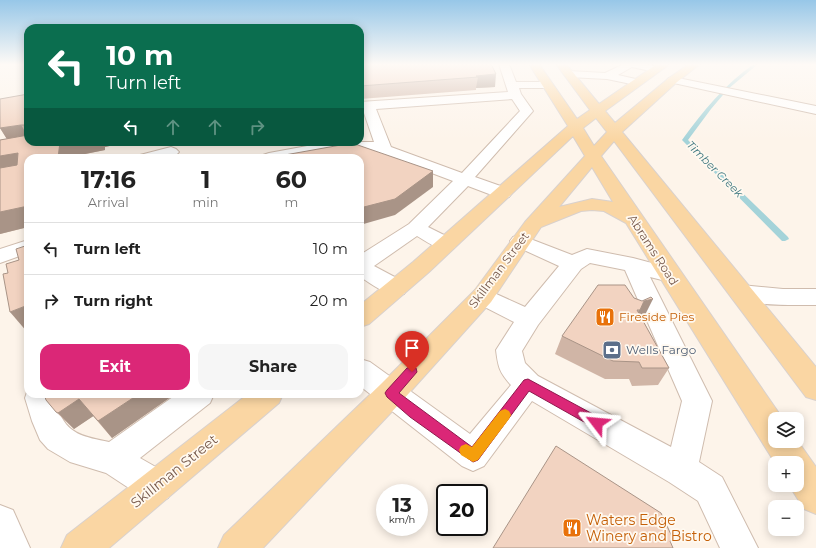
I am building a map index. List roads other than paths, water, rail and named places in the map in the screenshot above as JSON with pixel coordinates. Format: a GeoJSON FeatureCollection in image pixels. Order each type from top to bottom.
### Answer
{"type":"FeatureCollection","features":[{"type":"Feature","properties":{"kind":"main road","name":"Abrams Road"},"geometry":{"type":"LineString","coordinates":[[551,90],[592,157],[768,423]]}},
{"type":"Feature","properties":{"kind":"main road"},"geometry":{"type":"LineString","coordinates":[[581,90],[816,388]]}},
{"type":"Feature","properties":{"kind":"main road"},"geometry":{"type":"LineString","coordinates":[[364,315],[447,244],[575,127],[626,90]]}},
{"type":"Feature","properties":{"kind":"main road","name":"Skillman Street"},"geometry":{"type":"LineString","coordinates":[[237,548],[391,393],[482,296],[526,234],[592,157],[614,132],[662,90]]}},
{"type":"Feature","properties":{"kind":"main road"},"geometry":{"type":"LineString","coordinates":[[526,234],[570,208],[590,205],[610,207],[633,219]]}},
{"type":"Feature","properties":{"kind":"main road","name":"Skillman Street"},"geometry":{"type":"LineString","coordinates":[[80,548],[264,398]]}},
{"type":"Feature","properties":{"kind":"main road"},"geometry":{"type":"LineString","coordinates":[[804,479],[816,497]]}},
{"type":"Feature","properties":{"kind":"street"},"geometry":{"type":"LineString","coordinates":[[364,263],[416,228],[464,180],[527,111],[514,90],[364,105],[384,150]]}},
{"type":"Feature","properties":{"kind":"street"},"geometry":{"type":"LineString","coordinates":[[716,90],[789,103],[816,110]]}},
{"type":"Feature","properties":{"kind":"street"},"geometry":{"type":"LineString","coordinates":[[290,154],[332,146]]}},
{"type":"Feature","properties":{"kind":"street"},"geometry":{"type":"LineString","coordinates":[[364,146],[384,150],[503,193]]}},
{"type":"Feature","properties":{"kind":"street"},"geometry":{"type":"LineString","coordinates":[[160,154],[171,151]]}},
{"type":"Feature","properties":{"kind":"street"},"geometry":{"type":"LineString","coordinates":[[416,228],[447,244]]}},
{"type":"Feature","properties":{"kind":"street"},"geometry":{"type":"LineString","coordinates":[[526,234],[573,264]]}},
{"type":"Feature","properties":{"kind":"street"},"geometry":{"type":"LineString","coordinates":[[0,256],[24,247]]}},
{"type":"Feature","properties":{"kind":"street"},"geometry":{"type":"LineString","coordinates":[[670,275],[633,265],[587,256],[573,264],[530,319],[509,350],[512,368],[528,384],[681,470],[710,489],[739,548]]}},
{"type":"Feature","properties":{"kind":"street"},"geometry":{"type":"LineString","coordinates":[[633,265],[641,309],[648,335],[670,344]]}},
{"type":"Feature","properties":{"kind":"street"},"geometry":{"type":"LineString","coordinates":[[364,268],[396,288]]}},
{"type":"Feature","properties":{"kind":"street"},"geometry":{"type":"LineString","coordinates":[[741,293],[784,297],[816,297]]}},
{"type":"Feature","properties":{"kind":"street"},"geometry":{"type":"LineString","coordinates":[[482,296],[530,319]]}},
{"type":"Feature","properties":{"kind":"street"},"geometry":{"type":"LineString","coordinates":[[641,309],[670,344],[696,401],[681,470]]}},
{"type":"Feature","properties":{"kind":"street"},"geometry":{"type":"LineString","coordinates":[[364,373],[415,413],[473,455],[528,384]]}},
{"type":"Feature","properties":{"kind":"street"},"geometry":{"type":"LineString","coordinates":[[39,398],[52,433],[64,443],[79,451],[113,459],[156,486]]}},
{"type":"Feature","properties":{"kind":"street"},"geometry":{"type":"LineString","coordinates":[[113,459],[195,398]]}},
{"type":"Feature","properties":{"kind":"street"},"geometry":{"type":"LineString","coordinates":[[0,523],[11,548]]}},
{"type":"Feature","properties":{"kind":"waterway","name":"Timber Creek"},"geometry":{"type":"LineString","coordinates":[[725,90],[709,108],[685,140],[785,239]]}},
{"type":"Feature","properties":{"kind":"place","name":"Fireside Pies"},"geometry":{"type":"Point","coordinates":[605,317]}},
{"type":"Feature","properties":{"kind":"place","name":"Wells Fargo"},"geometry":{"type":"Point","coordinates":[612,350]}},
{"type":"Feature","properties":{"kind":"place","name":"Waters Edge Winery and Bistro"},"geometry":{"type":"Point","coordinates":[572,528]}}]}
